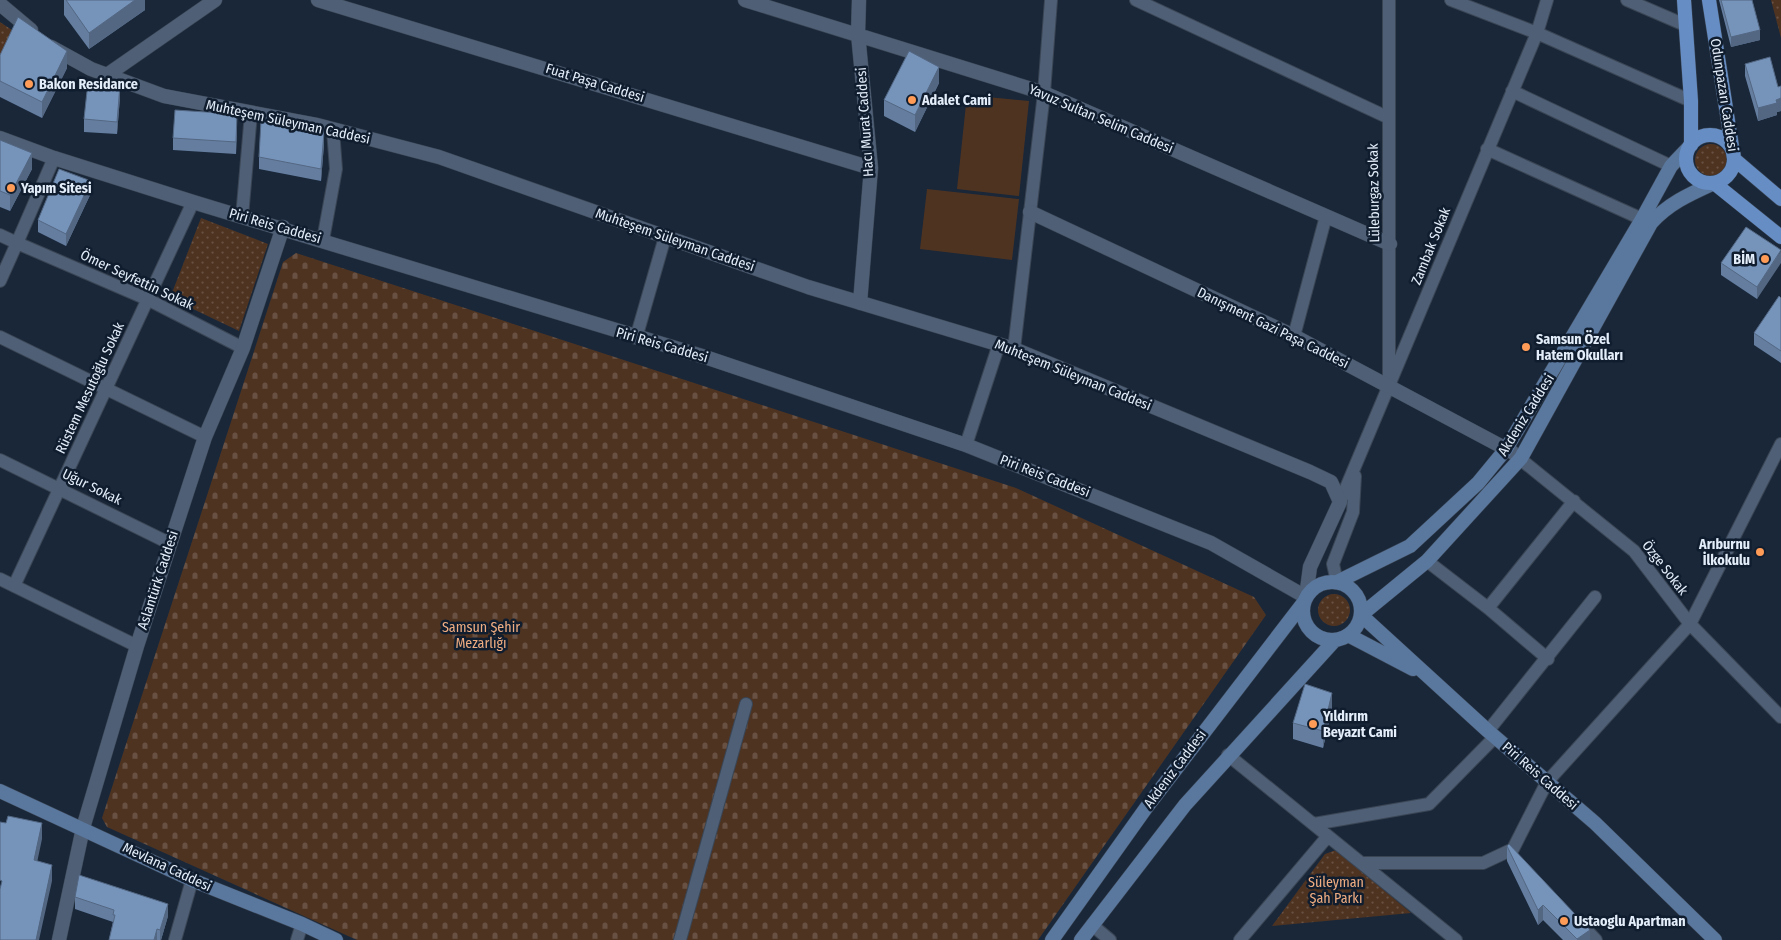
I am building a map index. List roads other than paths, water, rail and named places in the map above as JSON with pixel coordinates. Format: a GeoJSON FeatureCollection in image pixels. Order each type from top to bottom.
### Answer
{"type":"FeatureCollection","features":[{"type":"Feature","properties":{"kind":"main road"},"geometry":{"type":"LineString","coordinates":[[1684,0],[1691,101],[1691,145],[1688,152],[1688,168],[1698,180],[1714,183],[1781,237]]}},
{"type":"Feature","properties":{"kind":"main road","name":"Odunpazarı Caddesi"},"geometry":{"type":"LineString","coordinates":[[1709,0],[1734,159],[1781,200]]}},
{"type":"Feature","properties":{"kind":"main road"},"geometry":{"type":"LineString","coordinates":[[1691,145],[1698,139],[1708,135],[1718,136],[1726,141],[1732,149],[1734,159],[1729,175],[1714,183]]}},
{"type":"Feature","properties":{"kind":"main road","name":"Akdeniz Caddesi"},"geometry":{"type":"LineString","coordinates":[[1337,582],[1410,546],[1513,453],[1671,166],[1691,145]]}},
{"type":"Feature","properties":{"kind":"main road","name":"Akdeniz Caddesi"},"geometry":{"type":"LineString","coordinates":[[1361,615],[1427,560],[1513,453],[1651,223],[1665,208],[1679,199],[1714,183]]}},
{"type":"Feature","properties":{"kind":"main road"},"geometry":{"type":"LineString","coordinates":[[1081,940],[1185,805],[1228,755],[1335,640],[1348,635],[1356,628],[1361,615],[1359,599],[1353,590],[1337,582],[1319,584],[1305,600],[1303,615],[1311,632],[1319,637],[1335,640]]}},
{"type":"Feature","properties":{"kind":"main road","name":"Akdeniz Caddesi"},"geometry":{"type":"LineString","coordinates":[[1052,940],[1146,808],[1305,600]]}},
{"type":"Feature","properties":{"kind":"main road","name":"Piri Reis Caddesi"},"geometry":{"type":"LineString","coordinates":[[1361,615],[1492,734],[1595,823],[1715,940]]}},
{"type":"Feature","properties":{"kind":"main road"},"geometry":{"type":"LineString","coordinates":[[1348,635],[1431,679]]}},
{"type":"Feature","properties":{"kind":"main road","name":"Mevlana Caddesi"},"geometry":{"type":"LineString","coordinates":[[0,791],[192,880],[302,924],[336,940]]}},
{"type":"Feature","properties":{"kind":"street"},"geometry":{"type":"LineString","coordinates":[[107,75],[216,0]]}},
{"type":"Feature","properties":{"kind":"street","name":"Fuat Paşa Caddesi"},"geometry":{"type":"LineString","coordinates":[[318,0],[870,168]]}},
{"type":"Feature","properties":{"kind":"street","name":"Yavuz Sultan Selim Caddesi"},"geometry":{"type":"LineString","coordinates":[[745,0],[1044,93],[1390,244]]}},
{"type":"Feature","properties":{"kind":"street","name":"Hacı Murat Caddesi"},"geometry":{"type":"LineString","coordinates":[[859,0],[858,34],[870,168],[860,303]]}},
{"type":"Feature","properties":{"kind":"street"},"geometry":{"type":"LineString","coordinates":[[1014,349],[1044,93],[1050,0]]}},
{"type":"Feature","properties":{"kind":"street"},"geometry":{"type":"LineString","coordinates":[[1136,0],[1387,117]]}},
{"type":"Feature","properties":{"kind":"street","name":"Lüleburgaz Sokak"},"geometry":{"type":"LineString","coordinates":[[1389,0],[1387,117],[1390,244],[1389,386]]}},
{"type":"Feature","properties":{"kind":"street"},"geometry":{"type":"LineString","coordinates":[[1451,0],[1537,33],[1691,101]]}},
{"type":"Feature","properties":{"kind":"street","name":"Zambak Sokak"},"geometry":{"type":"LineString","coordinates":[[1340,502],[1486,149],[1537,33],[1546,0]]}},
{"type":"Feature","properties":{"kind":"street"},"geometry":{"type":"LineString","coordinates":[[1627,0],[1685,25]]}},
{"type":"Feature","properties":{"kind":"street","name":"Muhteşem Süleyman Caddesi"},"geometry":{"type":"LineString","coordinates":[[0,4],[58,52],[107,75],[164,96],[333,130],[439,157],[808,287],[1014,349],[1331,482],[1340,502]]}},
{"type":"Feature","properties":{"kind":"street"},"geometry":{"type":"LineString","coordinates":[[1512,91],[1671,166]]}},
{"type":"Feature","properties":{"kind":"street"},"geometry":{"type":"LineString","coordinates":[[242,217],[250,113]]}},
{"type":"Feature","properties":{"kind":"street"},"geometry":{"type":"LineString","coordinates":[[323,240],[336,169],[333,130]]}},
{"type":"Feature","properties":{"kind":"street","name":"Piri Reis Caddesi"},"geometry":{"type":"LineString","coordinates":[[0,138],[54,158],[193,202],[323,240],[636,338],[705,357],[966,445],[1211,543],[1305,600]]}},
{"type":"Feature","properties":{"kind":"street"},"geometry":{"type":"LineString","coordinates":[[1486,149],[1642,219]]}},
{"type":"Feature","properties":{"kind":"street"},"geometry":{"type":"LineString","coordinates":[[0,282],[54,158]]}},
{"type":"Feature","properties":{"kind":"street","name":"Rüstem Mesutoğlu Sokak"},"geometry":{"type":"LineString","coordinates":[[14,586],[193,202]]}},
{"type":"Feature","properties":{"kind":"street","name":"Danışment Gazi Paşa Caddesi"},"geometry":{"type":"LineString","coordinates":[[1030,212],[1294,336],[1513,453]]}},
{"type":"Feature","properties":{"kind":"street"},"geometry":{"type":"LineString","coordinates":[[1294,336],[1326,216]]}},
{"type":"Feature","properties":{"kind":"street","name":"Aslantürk Caddesi"},"geometry":{"type":"LineString","coordinates":[[59,940],[82,828],[169,543],[204,436],[242,348],[283,228]]}},
{"type":"Feature","properties":{"kind":"street","name":"Ömer Seyfettin Sokak"},"geometry":{"type":"LineString","coordinates":[[0,235],[147,299],[242,348]]}},
{"type":"Feature","properties":{"kind":"street"},"geometry":{"type":"LineString","coordinates":[[636,338],[664,237]]}},
{"type":"Feature","properties":{"kind":"street"},"geometry":{"type":"LineString","coordinates":[[0,337],[204,436]]}},
{"type":"Feature","properties":{"kind":"street"},"geometry":{"type":"LineString","coordinates":[[966,445],[999,344]]}},
{"type":"Feature","properties":{"kind":"street"},"geometry":{"type":"LineString","coordinates":[[1361,863],[1483,863],[1516,853],[1547,782],[1690,624],[1781,444]]}},
{"type":"Feature","properties":{"kind":"street","name":"Özge Sokak"},"geometry":{"type":"LineString","coordinates":[[1513,453],[1634,551],[1690,624],[1781,717]]}},
{"type":"Feature","properties":{"kind":"street","name":"Uğur Sokak"},"geometry":{"type":"LineString","coordinates":[[0,460],[169,543]]}},
{"type":"Feature","properties":{"kind":"street"},"geometry":{"type":"LineString","coordinates":[[1337,582],[1333,564],[1353,512],[1356,465]]}},
{"type":"Feature","properties":{"kind":"street"},"geometry":{"type":"LineString","coordinates":[[1488,608],[1574,501]]}},
{"type":"Feature","properties":{"kind":"street"},"geometry":{"type":"LineString","coordinates":[[1305,600],[1310,567],[1340,502]]}},
{"type":"Feature","properties":{"kind":"street"},"geometry":{"type":"LineString","coordinates":[[1427,560],[1548,659]]}},
{"type":"Feature","properties":{"kind":"street"},"geometry":{"type":"LineString","coordinates":[[0,579],[137,646]]}},
{"type":"Feature","properties":{"kind":"street"},"geometry":{"type":"LineString","coordinates":[[1314,824],[1429,804],[1492,734],[1595,598]]}},
{"type":"Feature","properties":{"kind":"street"},"geometry":{"type":"LineString","coordinates":[[680,940],[746,704]]}},
{"type":"Feature","properties":{"kind":"street"},"geometry":{"type":"LineString","coordinates":[[1228,755],[1456,940]]}},
{"type":"Feature","properties":{"kind":"street"},"geometry":{"type":"LineString","coordinates":[[1240,940],[1328,836]]}},
{"type":"Feature","properties":{"kind":"street"},"geometry":{"type":"LineString","coordinates":[[175,940],[192,880]]}},
{"type":"Feature","properties":{"kind":"street"},"geometry":{"type":"LineString","coordinates":[[1570,912],[1596,940]]}},
{"type":"Feature","properties":{"kind":"street"},"geometry":{"type":"LineString","coordinates":[[297,940],[302,924]]}},
{"type":"Feature","properties":{"kind":"street"},"geometry":{"type":"LineString","coordinates":[[1092,925],[1110,940]]}},
{"type":"Feature","properties":{"kind":"place","name":"Bakon Residance"},"geometry":{"type":"Point","coordinates":[29,84]}},
{"type":"Feature","properties":{"kind":"place","name":"Adalet Cami"},"geometry":{"type":"Point","coordinates":[912,100]}},
{"type":"Feature","properties":{"kind":"place","name":"Yapım Sitesi"},"geometry":{"type":"Point","coordinates":[11,188]}},
{"type":"Feature","properties":{"kind":"place","name":"BİM"},"geometry":{"type":"Point","coordinates":[1765,259]}},
{"type":"Feature","properties":{"kind":"place","name":"Samsun Özel Hatem Okulları"},"geometry":{"type":"Point","coordinates":[1526,347]}},
{"type":"Feature","properties":{"kind":"place","name":"Arıburnu İlkokulu"},"geometry":{"type":"Point","coordinates":[1760,552]}},
{"type":"Feature","properties":{"kind":"place","name":"Yıldırım Beyazıt Cami"},"geometry":{"type":"Point","coordinates":[1313,724]}},
{"type":"Feature","properties":{"kind":"place","name":"Ustaoglu Apartman"},"geometry":{"type":"Point","coordinates":[1564,921]}},
{"type":"Feature","properties":{"kind":"park label","name":"Samsun Şehir Mezarlığı"},"geometry":{"type":"Point","coordinates":[481,636]}},
{"type":"Feature","properties":{"kind":"park label","name":"Süleyman Şah Parkı"},"geometry":{"type":"Point","coordinates":[1336,890]}}]}
